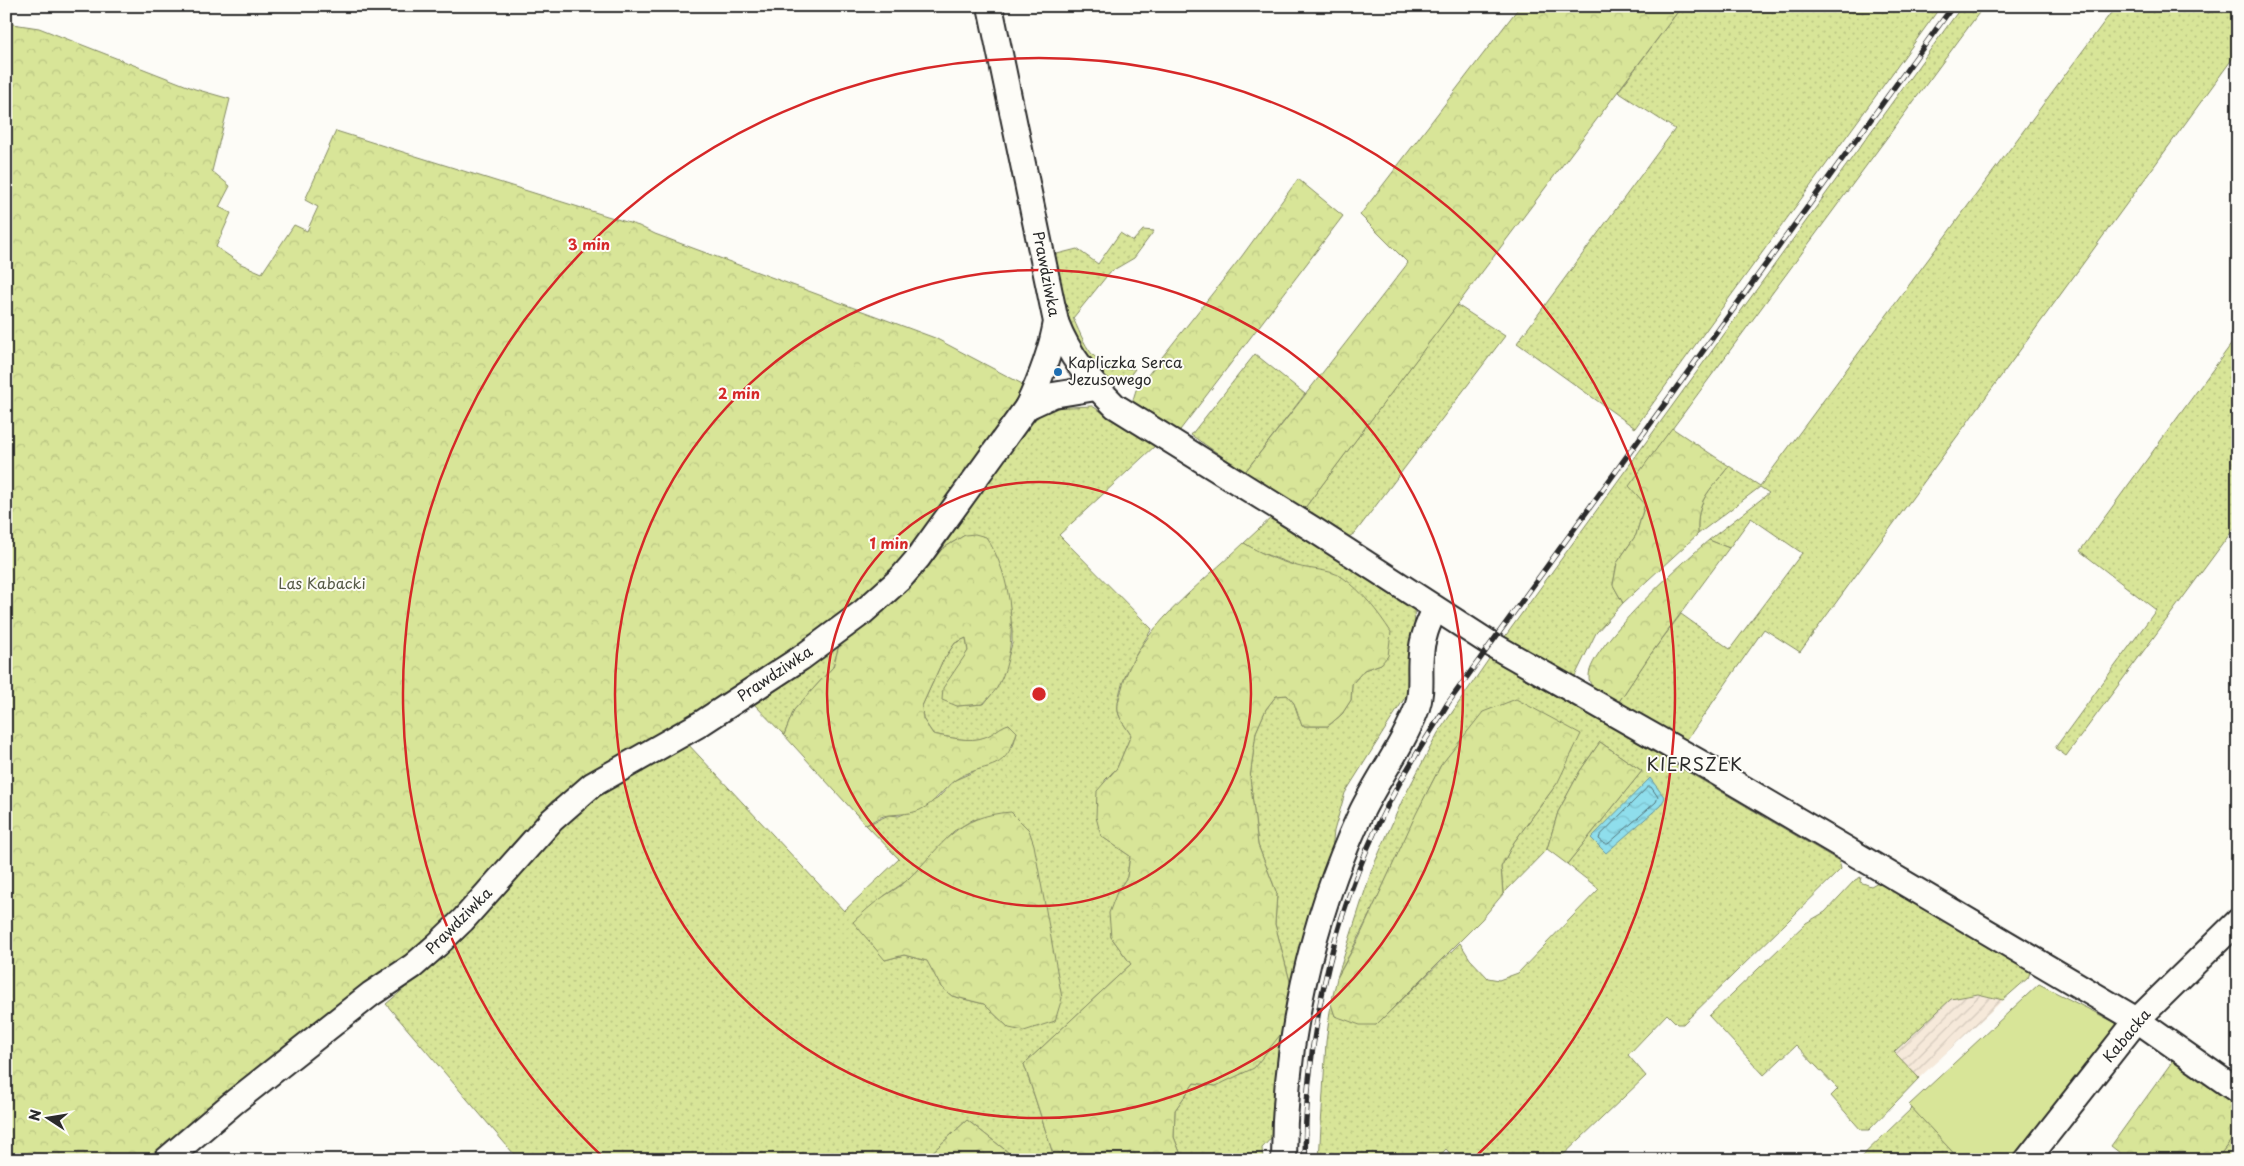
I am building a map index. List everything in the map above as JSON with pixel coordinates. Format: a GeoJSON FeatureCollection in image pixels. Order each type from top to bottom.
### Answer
{"type":"FeatureCollection","features":[{"type":"Feature","properties":{"kind":"street","name":"Prawdziwka"},"geometry":{"type":"LineString","coordinates":[[166,1160],[233,1103],[371,994],[413,966],[437,945],[463,920],[552,820],[592,785],[700,724],[801,658],[864,612],[900,579],[918,558],[1027,407],[1050,351],[1056,322],[990,6]]}},
{"type":"Feature","properties":{"kind":"street"},"geometry":{"type":"LineString","coordinates":[[1056,322],[1062,339],[1073,356],[1096,388],[1115,406],[1316,531],[1491,644],[1715,772],[2137,1020],[2238,1091]]}},
{"type":"Feature","properties":{"kind":"street"},"geometry":{"type":"LineString","coordinates":[[1027,407],[1053,395],[1096,388]]}},
{"type":"Feature","properties":{"kind":"street"},"geometry":{"type":"LineString","coordinates":[[1284,1160],[1294,1038],[1304,984],[1318,931],[1342,859],[1360,815],[1383,770],[1406,732],[1418,706],[1424,633],[1435,609]]}},
{"type":"Feature","properties":{"kind":"street","name":"Kabacka"},"geometry":{"type":"LineString","coordinates":[[2027,1160],[2137,1020],[2238,921]]}},
{"type":"Feature","properties":{"kind":"shaded area"},"geometry":{"type":"Polygon","coordinates":[[[1978,994],[2003,1000],[1919,1078],[1894,1053],[1951,999],[1978,994]]]}},
{"type":"Feature","properties":{"kind":"green space"},"geometry":{"type":"Polygon","coordinates":[[[1520,6],[1682,6],[1304,509],[1245,472],[1408,263],[1360,215],[1520,6]]]}},
{"type":"Feature","properties":{"kind":"green space"},"geometry":{"type":"Polygon","coordinates":[[[1682,6],[1941,6],[1635,428],[1517,343],[1675,129],[1618,92],[1682,6]]]}},
{"type":"Feature","properties":{"kind":"green space"},"geometry":{"type":"Polygon","coordinates":[[[1962,6],[1984,6],[1630,486],[1645,504],[1636,535],[1617,563],[1613,585],[1623,603],[1596,633],[1575,676],[1565,673],[1504,638],[1962,6]]]}},
{"type":"Feature","properties":{"kind":"green space"},"geometry":{"type":"Polygon","coordinates":[[[2116,6],[2198,6],[2208,13],[2226,6],[2238,6],[2238,51],[1800,652],[1764,629],[1683,745],[1618,703],[1650,655],[1681,614],[1730,649],[1802,553],[1751,518],[1729,548],[1709,540],[1769,493],[1760,487],[1698,534],[1699,512],[1705,497],[1729,466],[1760,486],[2116,6]]]}},
{"type":"Feature","properties":{"kind":"green space","name":"Las Kabacki"},"geometry":{"type":"Polygon","coordinates":[[[6,23],[39,28],[195,89],[230,99],[212,171],[230,186],[219,207],[231,213],[216,247],[241,264],[262,273],[294,225],[307,231],[318,207],[305,200],[336,131],[639,226],[655,234],[935,338],[1028,387],[943,520],[877,589],[749,686],[552,801],[431,937],[155,1160],[6,1160],[6,23]]]}},
{"type":"Feature","properties":{"kind":"green space"},"geometry":{"type":"Polygon","coordinates":[[[1298,179],[1343,216],[1177,434],[1132,403],[1136,390],[1242,256],[1298,179]]]}},
{"type":"Feature","properties":{"kind":"green space"},"geometry":{"type":"Polygon","coordinates":[[[1143,230],[1154,231],[1134,258],[1110,272],[1073,318],[1088,349],[1094,356],[1109,365],[1135,369],[1125,382],[1104,383],[1069,328],[1049,256],[1077,249],[1098,264],[1120,233],[1133,241],[1143,230]]]}},
{"type":"Feature","properties":{"kind":"green space"},"geometry":{"type":"Polygon","coordinates":[[[1457,305],[1505,336],[1355,533],[1347,538],[1304,509],[1457,305]]]}},
{"type":"Feature","properties":{"kind":"green space"},"geometry":{"type":"Polygon","coordinates":[[[2238,335],[2238,523],[2066,756],[2055,748],[2156,610],[2080,551],[2238,335]]]}},
{"type":"Feature","properties":{"kind":"green space"},"geometry":{"type":"Polygon","coordinates":[[[1255,354],[1305,394],[1245,472],[1191,435],[1255,354]]]}},
{"type":"Feature","properties":{"kind":"green space"},"geometry":{"type":"Polygon","coordinates":[[[1092,406],[1156,445],[1059,535],[1152,629],[1140,647],[1120,690],[1118,711],[1131,735],[1117,768],[1105,780],[1101,836],[1130,856],[1127,877],[1117,892],[1111,937],[1131,964],[1024,1064],[1055,1160],[1018,1160],[967,1120],[924,1160],[519,1160],[386,1004],[464,938],[550,835],[585,805],[632,773],[686,742],[844,911],[899,859],[866,825],[889,815],[899,816],[937,799],[955,780],[971,773],[1013,746],[1017,732],[1009,724],[985,738],[973,740],[933,734],[923,719],[922,706],[942,662],[955,643],[966,638],[968,651],[958,668],[957,706],[984,704],[998,686],[1012,644],[1008,598],[965,535],[942,549],[1021,432],[1048,408],[1092,406]],[[974,819],[954,831],[908,880],[884,896],[885,960],[904,955],[928,961],[941,987],[952,996],[984,1004],[1009,1028],[974,819]]]}},
{"type":"Feature","properties":{"kind":"green space"},"geometry":{"type":"Polygon","coordinates":[[[1672,428],[1729,466],[1705,497],[1699,512],[1698,534],[1623,603],[1613,585],[1617,563],[1636,535],[1645,504],[1629,486],[1672,428]]]}},
{"type":"Feature","properties":{"kind":"green space"},"geometry":{"type":"Polygon","coordinates":[[[1273,516],[1414,604],[1416,680],[1345,793],[1334,831],[1331,860],[1293,993],[1275,924],[1277,894],[1258,845],[1250,778],[1256,732],[1266,709],[1276,696],[1287,695],[1294,703],[1302,726],[1328,726],[1342,714],[1351,700],[1352,684],[1364,670],[1381,664],[1299,567],[1257,551],[1244,543],[1273,516]]]}},
{"type":"Feature","properties":{"kind":"green space"},"geometry":{"type":"Polygon","coordinates":[[[975,534],[986,537],[995,552],[1007,590],[1011,631],[1005,669],[997,688],[983,704],[957,706],[942,700],[943,688],[968,651],[966,638],[955,643],[942,662],[922,706],[923,719],[933,734],[966,739],[985,737],[1009,724],[1017,732],[1012,746],[1000,762],[955,780],[930,804],[920,810],[884,816],[866,825],[784,735],[794,710],[833,667],[840,642],[916,582],[942,549],[965,535],[975,534]]]}},
{"type":"Feature","properties":{"kind":"green space"},"geometry":{"type":"Polygon","coordinates":[[[1709,540],[1729,548],[1650,655],[1618,703],[1599,693],[1592,686],[1589,676],[1593,663],[1604,645],[1660,585],[1709,540]]]}},
{"type":"Feature","properties":{"kind":"green space"},"geometry":{"type":"Polygon","coordinates":[[[1244,543],[1283,562],[1331,572],[1342,577],[1369,602],[1391,632],[1388,656],[1381,664],[1364,670],[1352,684],[1351,700],[1342,714],[1328,726],[1302,726],[1294,703],[1287,695],[1276,696],[1266,709],[1256,732],[1250,778],[1258,845],[1277,894],[1275,924],[1293,993],[1288,1025],[1254,1068],[1216,1086],[1194,1083],[1175,1110],[1174,1137],[1183,1160],[1055,1160],[1024,1064],[1131,964],[1111,937],[1109,913],[1117,892],[1127,877],[1130,856],[1101,836],[1096,817],[1097,791],[1117,768],[1131,735],[1118,711],[1118,702],[1122,688],[1130,667],[1141,647],[1156,628],[1172,609],[1244,543]]]}},
{"type":"Feature","properties":{"kind":"green space"},"geometry":{"type":"Polygon","coordinates":[[[840,642],[833,667],[794,710],[784,735],[751,701],[840,642]]]}},
{"type":"Feature","properties":{"kind":"green space"},"geometry":{"type":"Polygon","coordinates":[[[1491,656],[1839,861],[1841,869],[1683,1024],[1677,1024],[1667,1014],[1628,1055],[1646,1076],[1558,1160],[1456,1160],[1446,1149],[1436,1160],[1319,1160],[1326,1042],[1331,1004],[1335,1016],[1376,1025],[1460,943],[1470,959],[1488,978],[1499,980],[1518,973],[1599,889],[1567,864],[1642,771],[1600,742],[1580,771],[1558,812],[1547,849],[1503,894],[1501,867],[1514,842],[1558,782],[1441,765],[1337,978],[1372,869],[1402,801],[1438,733],[1491,656]]]}},
{"type":"Feature","properties":{"kind":"green space"},"geometry":{"type":"Polygon","coordinates":[[[1516,699],[1581,734],[1558,782],[1514,842],[1501,867],[1503,894],[1482,919],[1376,1025],[1360,1025],[1335,1016],[1331,1004],[1337,978],[1359,938],[1416,814],[1441,765],[1483,712],[1516,699]]]}},
{"type":"Feature","properties":{"kind":"green space"},"geometry":{"type":"Polygon","coordinates":[[[1600,742],[1642,771],[1567,864],[1547,849],[1558,812],[1580,771],[1600,742]]]}},
{"type":"Feature","properties":{"kind":"green space"},"geometry":{"type":"Polygon","coordinates":[[[1011,812],[1029,830],[1034,845],[1062,998],[1055,1021],[1024,1031],[1009,1028],[984,1004],[952,996],[941,987],[927,961],[904,955],[885,960],[853,922],[875,903],[905,882],[942,843],[963,826],[976,819],[1011,812]]]}},
{"type":"Feature","properties":{"kind":"green space"},"geometry":{"type":"Polygon","coordinates":[[[1861,877],[1860,882],[1871,886],[1880,881],[1932,913],[2032,967],[2028,978],[2003,1000],[1978,994],[1951,999],[1894,1052],[1919,1078],[1869,1130],[1861,1130],[1831,1096],[1838,1089],[1796,1045],[1764,1075],[1709,1016],[1806,923],[1825,912],[1855,880],[1861,877]]]}},
{"type":"Feature","properties":{"kind":"green space"},"geometry":{"type":"Polygon","coordinates":[[[2039,984],[2116,1023],[2118,1032],[2019,1160],[1960,1160],[1909,1105],[2039,984]]]}},
{"type":"Feature","properties":{"kind":"green space"},"geometry":{"type":"Polygon","coordinates":[[[1288,1025],[1275,1134],[1262,1148],[1263,1160],[1183,1160],[1174,1137],[1175,1110],[1194,1083],[1216,1086],[1288,1025]]]}},
{"type":"Feature","properties":{"kind":"green space"},"geometry":{"type":"Polygon","coordinates":[[[2174,1059],[2238,1104],[2238,1131],[2216,1160],[2129,1160],[2111,1146],[2174,1059]]]}},
{"type":"Feature","properties":{"kind":"green space"},"geometry":{"type":"Polygon","coordinates":[[[1912,1108],[1960,1160],[1858,1160],[1912,1108]]]}},
{"type":"Feature","properties":{"kind":"green space"},"geometry":{"type":"Polygon","coordinates":[[[967,1120],[1018,1160],[924,1160],[967,1120]]]}},
{"type":"Feature","properties":{"kind":"green space"},"geometry":{"type":"Polygon","coordinates":[[[2238,1131],[2238,1160],[2216,1160],[2238,1131]]]}},
{"type":"Feature","properties":{"kind":"water"},"geometry":{"type":"Polygon","coordinates":[[[1650,778],[1665,798],[1660,806],[1606,853],[1591,838],[1650,778]]]}},
{"type":"Feature","properties":{"kind":"railway"},"geometry":{"type":"LineString","coordinates":[[1305,1160],[1306,1111],[1311,1063],[1318,1014],[1328,966],[1358,872],[1377,827],[1399,784],[1448,703],[1953,6]]}},
{"type":"Feature","properties":{"kind":"place","name":"Kapliczka Serca Jezusowego"},"geometry":{"type":"Point","coordinates":[1058,372]}},
{"type":"Feature","properties":{"kind":"district","name":"KIERSZEK"},"geometry":{"type":"Point","coordinates":[1695,765]}}]}
